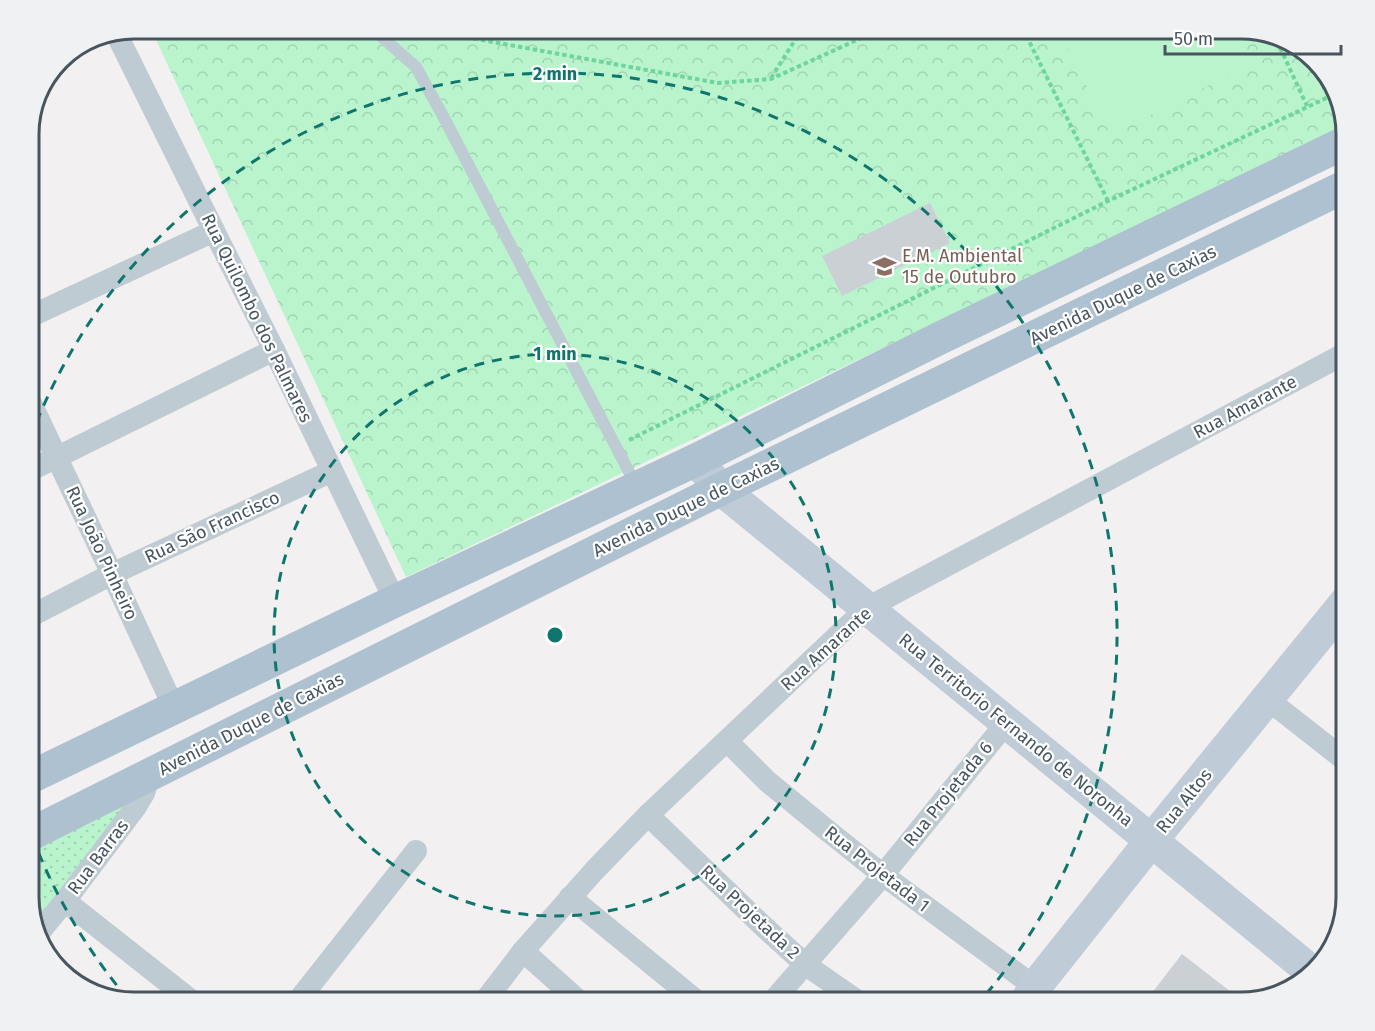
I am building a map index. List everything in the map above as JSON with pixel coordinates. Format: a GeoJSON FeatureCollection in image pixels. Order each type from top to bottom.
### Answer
{"type":"FeatureCollection","features":[{"type":"Feature","properties":{"kind":"main road","name":"Avenida Duque de Caxias"},"geometry":{"type":"LineString","coordinates":[[39,773],[395,601],[696,460],[936,340],[1336,147]]}},
{"type":"Feature","properties":{"kind":"main road","name":"Avenida Duque de Caxias"},"geometry":{"type":"LineString","coordinates":[[39,830],[721,489],[1336,191]]}},
{"type":"Feature","properties":{"kind":"street","name":"Rua Quilombo dos Palmares"},"geometry":{"type":"LineString","coordinates":[[120,41],[274,350],[395,601]]}},
{"type":"Feature","properties":{"kind":"street"},"geometry":{"type":"LineString","coordinates":[[39,311],[214,231]]}},
{"type":"Feature","properties":{"kind":"street"},"geometry":{"type":"LineString","coordinates":[[39,466],[274,350]]}},
{"type":"Feature","properties":{"kind":"street","name":"Rua Amarante"},"geometry":{"type":"LineString","coordinates":[[492,992],[523,951],[570,897],[648,815],[867,608],[1336,359]]}},
{"type":"Feature","properties":{"kind":"street","name":"Rua João Pinheiro"},"geometry":{"type":"LineString","coordinates":[[39,420],[174,708]]}},
{"type":"Feature","properties":{"kind":"street","name":"Rua Territorio Fernando de Noronha"},"geometry":{"type":"LineString","coordinates":[[696,460],[721,489],[1305,966]]}},
{"type":"Feature","properties":{"kind":"street","name":"Rua São Francisco"},"geometry":{"type":"LineString","coordinates":[[39,612],[112,574],[332,471]]}},
{"type":"Feature","properties":{"kind":"street","name":"Rua Altos"},"geometry":{"type":"LineString","coordinates":[[1033,992],[1152,841],[1336,615]]}},
{"type":"Feature","properties":{"kind":"street"},"geometry":{"type":"LineString","coordinates":[[1267,699],[1336,752]]}},
{"type":"Feature","properties":{"kind":"street","name":"Rua Projetada 6"},"geometry":{"type":"LineString","coordinates":[[781,992],[883,875],[1007,722]]}},
{"type":"Feature","properties":{"kind":"street","name":"Rua Projetada 1"},"geometry":{"type":"LineString","coordinates":[[727,741],[767,781],[1027,992]]}},
{"type":"Feature","properties":{"kind":"street","name":"Rua Barras"},"geometry":{"type":"LineString","coordinates":[[44,926],[135,808],[144,793],[150,774]]}},
{"type":"Feature","properties":{"kind":"street","name":"Rua Projetada 2"},"geometry":{"type":"LineString","coordinates":[[648,815],[806,964],[845,992]]}},
{"type":"Feature","properties":{"kind":"street"},"geometry":{"type":"LineString","coordinates":[[305,992],[416,851]]}},
{"type":"Feature","properties":{"kind":"street"},"geometry":{"type":"LineString","coordinates":[[570,897],[686,992]]}},
{"type":"Feature","properties":{"kind":"street"},"geometry":{"type":"LineString","coordinates":[[65,901],[180,992]]}},
{"type":"Feature","properties":{"kind":"street"},"geometry":{"type":"LineString","coordinates":[[523,951],[569,992]]}},
{"type":"Feature","properties":{"kind":"lane"},"geometry":{"type":"LineString","coordinates":[[385,39],[416,67],[637,488]]}},
{"type":"Feature","properties":{"kind":"path"},"geometry":{"type":"LineString","coordinates":[[481,39],[718,83],[771,79],[857,39]]}},
{"type":"Feature","properties":{"kind":"path"},"geometry":{"type":"LineString","coordinates":[[771,79],[795,39]]}},
{"type":"Feature","properties":{"kind":"path"},"geometry":{"type":"LineString","coordinates":[[1028,39],[1107,201]]}},
{"type":"Feature","properties":{"kind":"path"},"geometry":{"type":"LineString","coordinates":[[1280,48],[1307,106]]}},
{"type":"Feature","properties":{"kind":"path"},"geometry":{"type":"LineString","coordinates":[[616,447],[1107,201],[1328,97]]}},
{"type":"Feature","properties":{"kind":"green space"},"geometry":{"type":"Polygon","coordinates":[[[156,39],[1241,39],[1259,41],[1283,49],[1308,67],[1326,92],[1333,110],[1336,130],[406,577],[156,39]]]}},
{"type":"Feature","properties":{"kind":"green space"},"geometry":{"type":"Polygon","coordinates":[[[1063,39],[1239,39],[1251,64],[1111,135],[1063,39]]]}},
{"type":"Feature","properties":{"kind":"green space"},"geometry":{"type":"Polygon","coordinates":[[[136,798],[41,914],[39,843],[136,798]]]}},
{"type":"Feature","properties":{"kind":"building"},"geometry":{"type":"Polygon","coordinates":[[[930,203],[950,243],[842,296],[822,256],[930,203]]]}},
{"type":"Feature","properties":{"kind":"building"},"geometry":{"type":"Polygon","coordinates":[[[1182,954],[1231,992],[1153,992],[1182,954]]]}},
{"type":"Feature","properties":{"kind":"place","name":"E.M. Ambiental 15 de Outubro"},"geometry":{"type":"Point","coordinates":[884,266]}}]}
